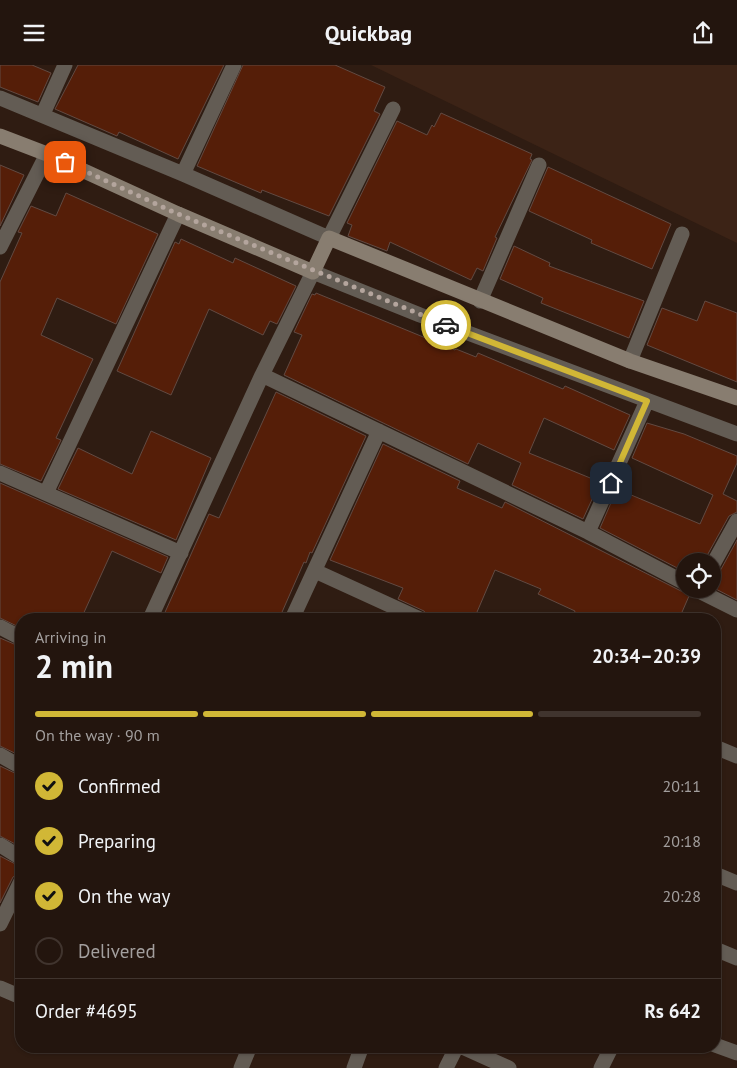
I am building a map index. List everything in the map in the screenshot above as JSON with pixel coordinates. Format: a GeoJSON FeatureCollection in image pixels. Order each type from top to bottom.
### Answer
{"type":"FeatureCollection","features":[{"type":"Feature","properties":{"kind":"street"},"geometry":{"type":"LineString","coordinates":[[43,115],[65,65]]}},
{"type":"Feature","properties":{"kind":"street"},"geometry":{"type":"LineString","coordinates":[[183,174],[234,65]]}},
{"type":"Feature","properties":{"kind":"street"},"geometry":{"type":"LineString","coordinates":[[0,99],[43,115],[480,301],[630,361],[737,398]]}},
{"type":"Feature","properties":{"kind":"street"},"geometry":{"type":"LineString","coordinates":[[153,613],[262,375],[394,109]]}},
{"type":"Feature","properties":{"kind":"street"},"geometry":{"type":"LineString","coordinates":[[0,136],[47,154],[178,214],[313,272],[420,315],[737,434]]}},
{"type":"Feature","properties":{"kind":"street"},"geometry":{"type":"LineString","coordinates":[[0,247],[47,154]]}},
{"type":"Feature","properties":{"kind":"street"},"geometry":{"type":"LineString","coordinates":[[480,301],[539,165]]}},
{"type":"Feature","properties":{"kind":"street"},"geometry":{"type":"LineString","coordinates":[[46,493],[178,214]]}},
{"type":"Feature","properties":{"kind":"street"},"geometry":{"type":"LineString","coordinates":[[630,361],[682,234]]}},
{"type":"Feature","properties":{"kind":"street"},"geometry":{"type":"LineString","coordinates":[[262,375],[588,532],[676,578]]}},
{"type":"Feature","properties":{"kind":"street"},"geometry":{"type":"LineString","coordinates":[[588,532],[647,401]]}},
{"type":"Feature","properties":{"kind":"street"},"geometry":{"type":"LineString","coordinates":[[295,613],[378,431]]}},
{"type":"Feature","properties":{"kind":"street"},"geometry":{"type":"LineString","coordinates":[[0,473],[181,553]]}},
{"type":"Feature","properties":{"kind":"street"},"geometry":{"type":"LineString","coordinates":[[719,553],[737,521]]}},
{"type":"Feature","properties":{"kind":"street"},"geometry":{"type":"LineString","coordinates":[[315,571],[407,613]]}},
{"type":"Feature","properties":{"kind":"street"},"geometry":{"type":"LineString","coordinates":[[715,598],[737,610]]}},
{"type":"Feature","properties":{"kind":"street"},"geometry":{"type":"LineString","coordinates":[[0,627],[15,634]]}},
{"type":"Feature","properties":{"kind":"street"},"geometry":{"type":"LineString","coordinates":[[721,749],[737,756]]}},
{"type":"Feature","properties":{"kind":"street"},"geometry":{"type":"LineString","coordinates":[[0,755],[15,764]]}},
{"type":"Feature","properties":{"kind":"street"},"geometry":{"type":"LineString","coordinates":[[0,845],[15,854]]}},
{"type":"Feature","properties":{"kind":"street"},"geometry":{"type":"LineString","coordinates":[[721,876],[737,883]]}},
{"type":"Feature","properties":{"kind":"street"},"geometry":{"type":"LineString","coordinates":[[0,924],[15,893]]}},
{"type":"Feature","properties":{"kind":"street"},"geometry":{"type":"LineString","coordinates":[[721,951],[737,958]]}},
{"type":"Feature","properties":{"kind":"street"},"geometry":{"type":"LineString","coordinates":[[0,988],[15,994]]}},
{"type":"Feature","properties":{"kind":"street"},"geometry":{"type":"LineString","coordinates":[[721,1047],[737,1053]]}},
{"type":"Feature","properties":{"kind":"street"},"geometry":{"type":"LineString","coordinates":[[241,1068],[247,1053]]}},
{"type":"Feature","properties":{"kind":"street"},"geometry":{"type":"LineString","coordinates":[[354,1068],[359,1053]]}},
{"type":"Feature","properties":{"kind":"street"},"geometry":{"type":"LineString","coordinates":[[446,1068],[454,1053]]}},
{"type":"Feature","properties":{"kind":"street"},"geometry":{"type":"LineString","coordinates":[[474,1053],[509,1068]]}},
{"type":"Feature","properties":{"kind":"street"},"geometry":{"type":"LineString","coordinates":[[601,1068],[608,1053]]}},
{"type":"Feature","properties":{"kind":"shaded area"},"geometry":{"type":"Polygon","coordinates":[[[371,65],[737,65],[737,243],[371,65]]]}},
{"type":"Feature","properties":{"kind":"building"},"geometry":{"type":"Polygon","coordinates":[[[0,65],[32,65],[51,73],[38,102],[0,87],[0,65]]]}},
{"type":"Feature","properties":{"kind":"building"},"geometry":{"type":"Polygon","coordinates":[[[78,65],[224,65],[178,159],[119,132],[117,136],[55,109],[78,65]]]}},
{"type":"Feature","properties":{"kind":"building"},"geometry":{"type":"Polygon","coordinates":[[[243,65],[335,65],[385,87],[374,111],[380,114],[329,216],[262,190],[261,193],[197,166],[243,65]]]}},
{"type":"Feature","properties":{"kind":"building"},"geometry":{"type":"Polygon","coordinates":[[[441,113],[532,154],[530,159],[532,160],[495,237],[497,238],[483,271],[477,268],[471,280],[390,242],[387,251],[348,236],[352,225],[347,223],[397,121],[427,135],[432,125],[434,127],[441,113]]]}},
{"type":"Feature","properties":{"kind":"building"},"geometry":{"type":"Polygon","coordinates":[[[0,165],[24,175],[0,226],[0,165]]]}},
{"type":"Feature","properties":{"kind":"building"},"geometry":{"type":"Polygon","coordinates":[[[548,167],[671,224],[652,269],[591,243],[592,240],[529,211],[548,167]]]}},
{"type":"Feature","properties":{"kind":"building"},"geometry":{"type":"Polygon","coordinates":[[[66,193],[158,234],[116,324],[57,298],[41,335],[93,359],[56,438],[61,440],[41,481],[0,464],[0,282],[22,233],[18,232],[31,206],[56,216],[66,193]]]}},
{"type":"Feature","properties":{"kind":"building"},"geometry":{"type":"Polygon","coordinates":[[[181,239],[233,263],[235,258],[296,286],[277,324],[270,321],[263,335],[209,309],[171,395],[117,371],[175,242],[179,244],[181,239]]]}},
{"type":"Feature","properties":{"kind":"building"},"geometry":{"type":"Polygon","coordinates":[[[514,246],[550,263],[549,266],[644,301],[629,338],[541,303],[543,298],[500,279],[514,246]]]}},
{"type":"Feature","properties":{"kind":"building"},"geometry":{"type":"Polygon","coordinates":[[[316,293],[455,350],[476,357],[478,353],[563,389],[565,386],[630,415],[614,450],[544,418],[529,453],[600,482],[583,519],[512,485],[521,463],[478,443],[468,464],[284,375],[302,335],[294,332],[312,294],[315,295],[316,293]]]}},
{"type":"Feature","properties":{"kind":"building"},"geometry":{"type":"Polygon","coordinates":[[[705,301],[737,313],[737,382],[647,345],[662,308],[697,321],[705,301]]]}},
{"type":"Feature","properties":{"kind":"building"},"geometry":{"type":"Polygon","coordinates":[[[276,392],[366,436],[312,553],[310,552],[306,563],[304,562],[282,613],[165,613],[209,514],[219,518],[276,392]]]}},
{"type":"Feature","properties":{"kind":"building"},"geometry":{"type":"Polygon","coordinates":[[[647,423],[684,434],[737,456],[737,463],[723,494],[737,501],[737,512],[729,516],[708,553],[676,553],[676,567],[600,528],[617,489],[700,524],[713,495],[632,458],[647,423]]]}},
{"type":"Feature","properties":{"kind":"building"},"geometry":{"type":"Polygon","coordinates":[[[151,431],[211,458],[176,540],[58,489],[78,448],[132,474],[151,431]]]}},
{"type":"Feature","properties":{"kind":"building"},"geometry":{"type":"Polygon","coordinates":[[[383,444],[460,481],[457,488],[502,508],[505,502],[676,588],[676,598],[688,598],[682,613],[574,613],[575,611],[538,594],[541,589],[495,570],[477,613],[425,613],[398,599],[403,588],[330,560],[383,444]]]}},
{"type":"Feature","properties":{"kind":"building"},"geometry":{"type":"Polygon","coordinates":[[[0,483],[168,557],[161,573],[112,551],[84,613],[15,613],[15,625],[0,618],[0,483]]]}},
{"type":"Feature","properties":{"kind":"building"},"geometry":{"type":"Polygon","coordinates":[[[737,540],[737,600],[721,592],[721,569],[737,540]]]}},
{"type":"Feature","properties":{"kind":"building"},"geometry":{"type":"Polygon","coordinates":[[[0,638],[15,644],[15,753],[0,746],[0,638]]]}},
{"type":"Feature","properties":{"kind":"building"},"geometry":{"type":"Polygon","coordinates":[[[0,766],[15,773],[15,844],[0,836],[0,766]]]}},
{"type":"Feature","properties":{"kind":"building"},"geometry":{"type":"Polygon","coordinates":[[[0,856],[15,864],[15,876],[0,903],[0,856]]]}},
{"type":"Feature","properties":{"kind":"way so far"},"geometry":{"type":"LineString","coordinates":[[65,162],[178,214],[313,272],[446,325]]}},
{"type":"Feature","properties":{"kind":"route"},"geometry":{"type":"LineString","coordinates":[[446,325],[647,401],[611,483]]}}]}
